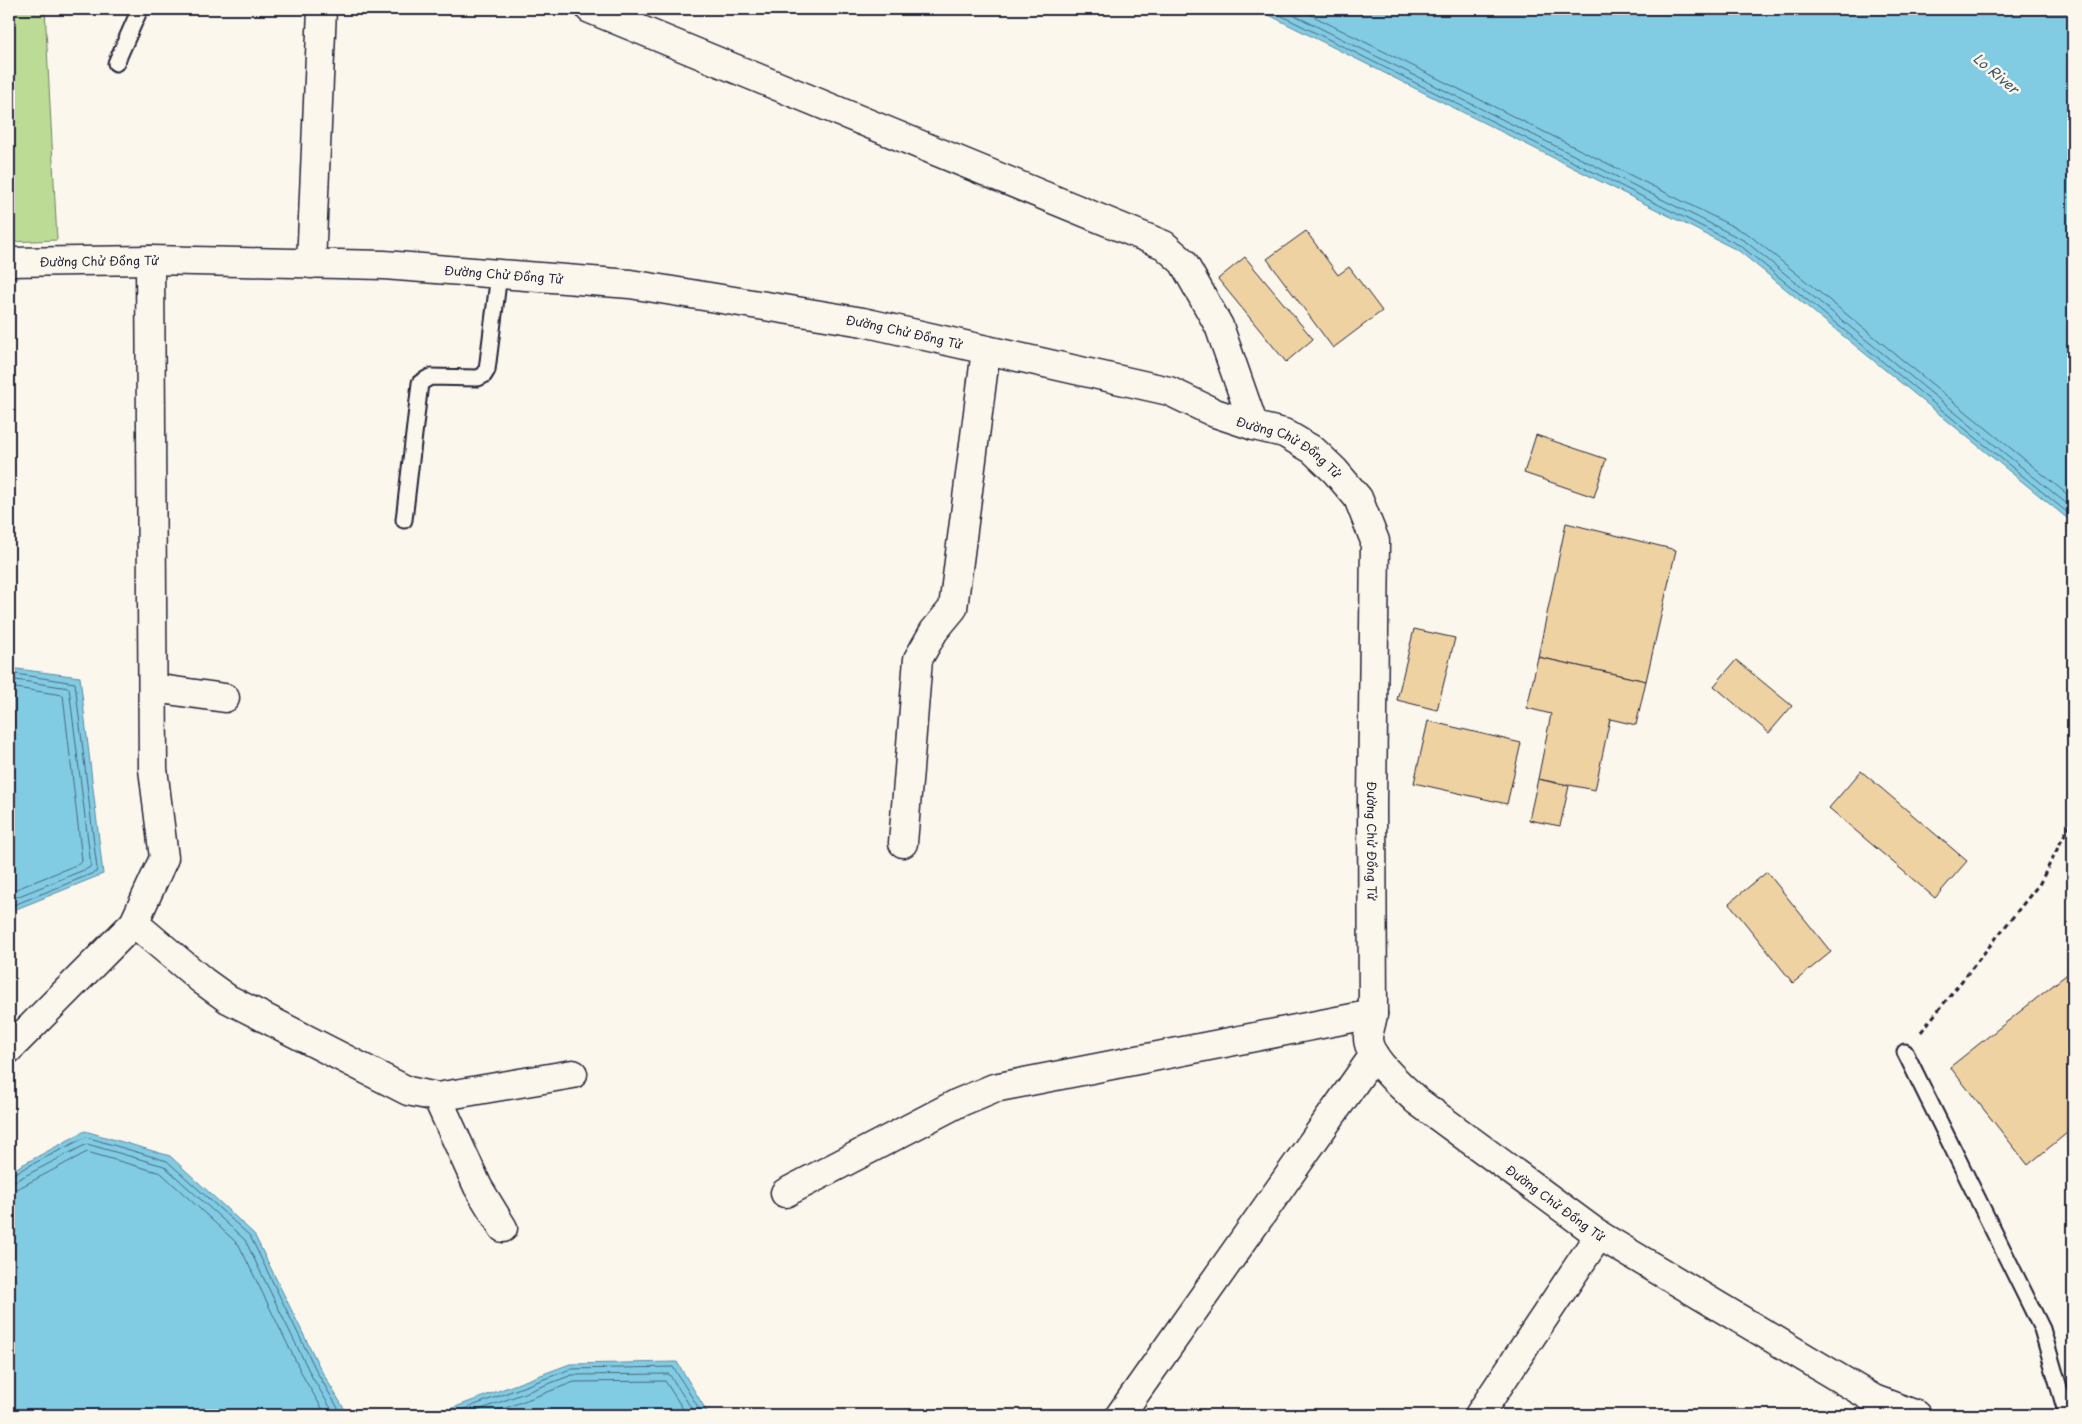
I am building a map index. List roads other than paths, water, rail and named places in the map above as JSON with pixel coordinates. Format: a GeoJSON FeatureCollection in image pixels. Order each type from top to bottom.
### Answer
{"type":"FeatureCollection","features":[{"type":"Feature","properties":{"kind":"street"},"geometry":{"type":"LineString","coordinates":[[312,264],[322,9]]}},
{"type":"Feature","properties":{"kind":"street"},"geometry":{"type":"LineString","coordinates":[[590,9],[1164,245],[1183,262],[1219,326],[1254,426]]}},
{"type":"Feature","properties":{"kind":"street"},"geometry":{"type":"LineString","coordinates":[[9,1050],[134,923],[164,858],[153,769],[150,260]]}},
{"type":"Feature","properties":{"kind":"street","name":"Đường Chử Đồng Tử"},"geometry":{"type":"LineString","coordinates":[[9,262],[150,260],[384,266],[630,284],[863,322],[1169,391],[1215,412],[1254,426],[1284,433],[1313,450],[1335,471],[1358,498],[1376,541],[1372,803],[1373,1014],[1368,1039],[1374,1054],[1391,1075],[1417,1101],[1599,1235],[1874,1399],[1917,1415]]}},
{"type":"Feature","properties":{"kind":"street"},"geometry":{"type":"LineString","coordinates":[[904,843],[918,659],[934,631],[953,608],[986,350]]}},
{"type":"Feature","properties":{"kind":"street"},"geometry":{"type":"LineString","coordinates":[[153,688],[225,698]]}},
{"type":"Feature","properties":{"kind":"street"},"geometry":{"type":"LineString","coordinates":[[134,923],[203,981],[228,999],[408,1091],[437,1098],[573,1074]]}},
{"type":"Feature","properties":{"kind":"street"},"geometry":{"type":"LineString","coordinates":[[785,1193],[958,1103],[994,1088],[1373,1014]]}},
{"type":"Feature","properties":{"kind":"street"},"geometry":{"type":"LineString","coordinates":[[1120,1415],[1374,1054]]}},
{"type":"Feature","properties":{"kind":"street"},"geometry":{"type":"LineString","coordinates":[[437,1098],[478,1187],[503,1228]]}},
{"type":"Feature","properties":{"kind":"street"},"geometry":{"type":"LineString","coordinates":[[1480,1415],[1599,1235]]}},
{"type":"Feature","properties":{"kind":"lane"},"geometry":{"type":"LineString","coordinates":[[116,63],[140,9]]}},
{"type":"Feature","properties":{"kind":"lane"},"geometry":{"type":"LineString","coordinates":[[404,520],[420,383],[430,377],[478,378],[484,375],[487,370],[499,274]]}},
{"type":"Feature","properties":{"kind":"lane"},"geometry":{"type":"LineString","coordinates":[[1905,1052],[2042,1329],[2067,1415]]}},
{"type":"Feature","properties":{"kind":"water","name":"Lo River"},"geometry":{"type":"Polygon","coordinates":[[[1257,9],[2073,9],[2073,523],[1739,251],[1257,9]]]}},
{"type":"Feature","properties":{"kind":"water"},"geometry":{"type":"Polygon","coordinates":[[[9,668],[80,677],[103,874],[9,912],[9,668]]]}},
{"type":"Feature","properties":{"kind":"water"},"geometry":{"type":"Polygon","coordinates":[[[85,1131],[170,1156],[254,1234],[322,1372],[348,1415],[9,1415],[9,1172],[85,1131]]]}},
{"type":"Feature","properties":{"kind":"water"},"geometry":{"type":"Polygon","coordinates":[[[677,1362],[709,1415],[434,1415],[570,1364],[677,1362]]]}}]}
